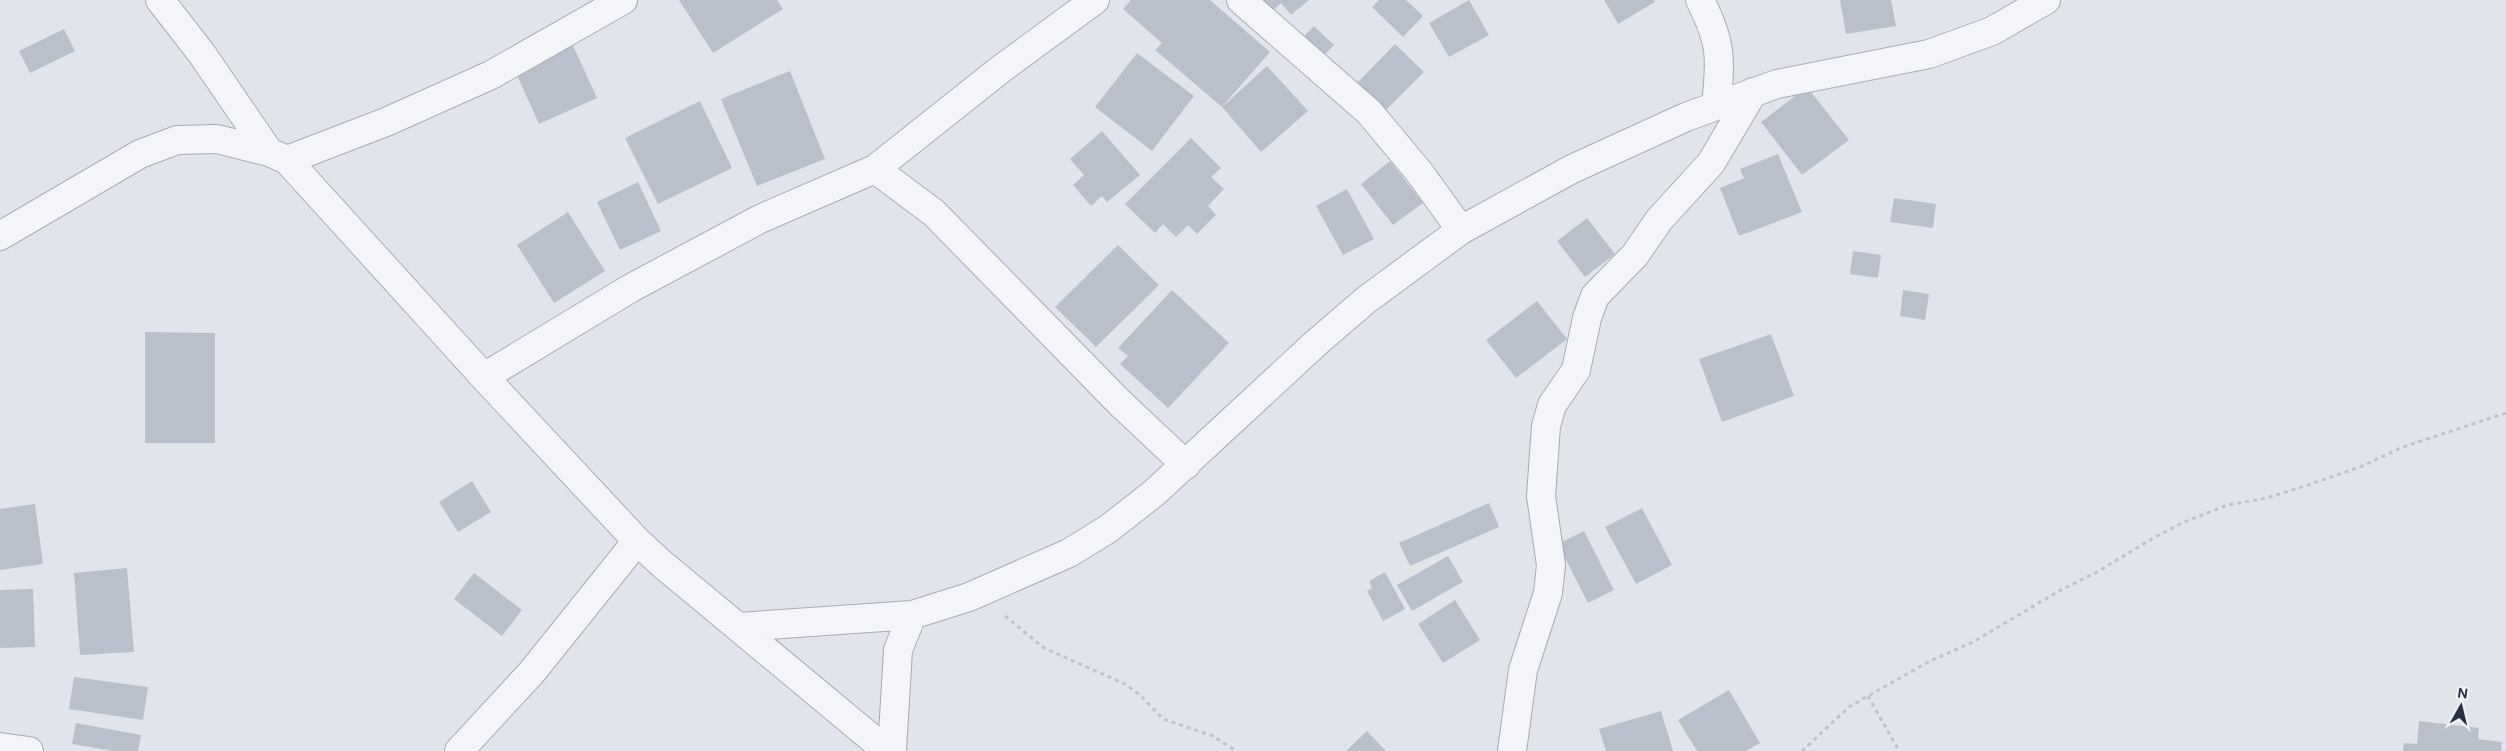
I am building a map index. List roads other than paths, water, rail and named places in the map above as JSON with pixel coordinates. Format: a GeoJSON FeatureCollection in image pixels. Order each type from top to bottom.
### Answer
{"type":"FeatureCollection","features":[{"type":"Feature","properties":{"kind":"street"},"geometry":{"type":"LineString","coordinates":[[160,0],[278,156],[637,541],[887,751]]}},
{"type":"Feature","properties":{"kind":"street"},"geometry":{"type":"LineString","coordinates":[[0,236],[58,204],[140,154],[177,140],[217,139],[278,156],[386,122],[491,74],[622,0]]}},
{"type":"Feature","properties":{"kind":"street"},"geometry":{"type":"LineString","coordinates":[[484,377],[631,288],[760,219],[875,169],[1001,69],[1095,0]]}},
{"type":"Feature","properties":{"kind":"street"},"geometry":{"type":"LineString","coordinates":[[1241,0],[1370,112],[1419,172],[1461,230]]}},
{"type":"Feature","properties":{"kind":"street"},"geometry":{"type":"LineString","coordinates":[[1700,0],[1717,38],[1720,54],[1716,106]]}},
{"type":"Feature","properties":{"kind":"street"},"geometry":{"type":"LineString","coordinates":[[738,627],[912,616],[969,597],[1069,553],[1100,534],[1154,493],[1316,342],[1366,300],[1461,230],[1572,169],[1716,106],[1777,84],[1929,54],[1992,32],[2046,0]]}},
{"type":"Feature","properties":{"kind":"street"},"geometry":{"type":"LineString","coordinates":[[1512,751],[1522,679],[1548,593],[1551,565],[1541,496],[1546,426],[1552,405],[1576,370],[1587,318],[1595,296],[1635,255],[1659,220],[1711,163],[1753,92]]}},
{"type":"Feature","properties":{"kind":"street"},"geometry":{"type":"LineString","coordinates":[[875,169],[934,213],[1120,403],[1186,465]]}},
{"type":"Feature","properties":{"kind":"street"},"geometry":{"type":"LineString","coordinates":[[459,751],[532,672],[637,541]]}},
{"type":"Feature","properties":{"kind":"street"},"geometry":{"type":"LineString","coordinates":[[892,751],[898,650],[912,616]]}},
{"type":"Feature","properties":{"kind":"street"},"geometry":{"type":"LineString","coordinates":[[0,747],[29,751]]}}]}
